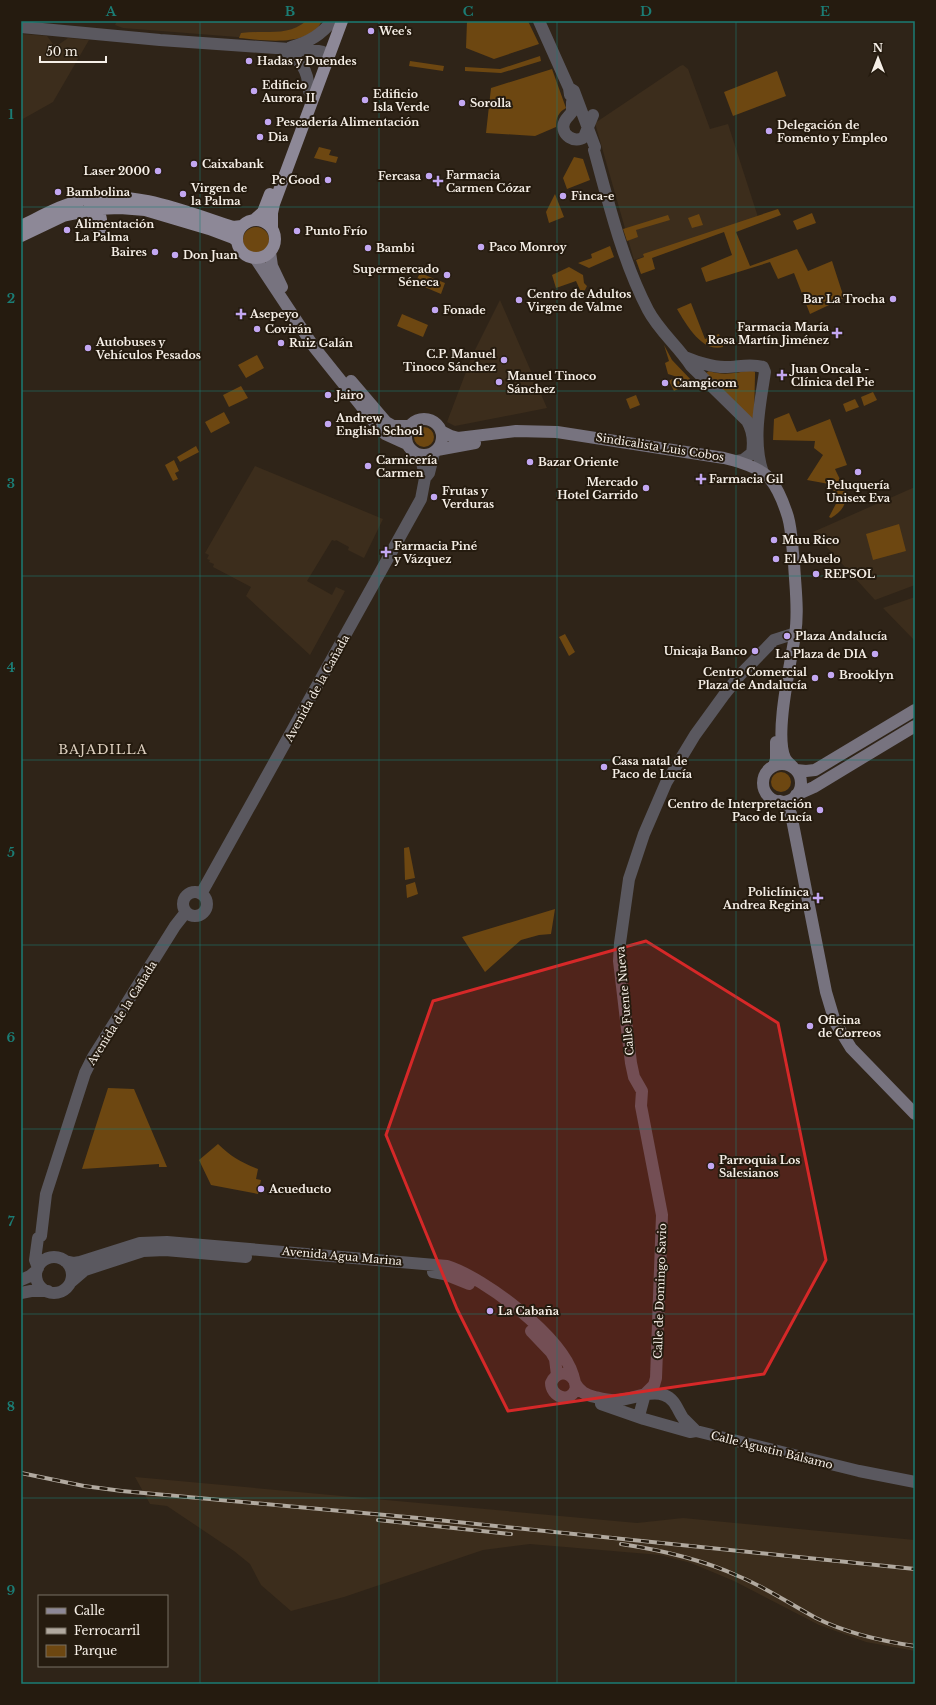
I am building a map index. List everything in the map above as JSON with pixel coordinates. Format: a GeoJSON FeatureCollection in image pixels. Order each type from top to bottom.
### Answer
{"type":"FeatureCollection","features":[{"type":"Feature","properties":{"kind":"main road"},"geometry":{"type":"LineString","coordinates":[[254,220],[263,212],[309,91],[333,21]]}},
{"type":"Feature","properties":{"kind":"main road"},"geometry":{"type":"LineString","coordinates":[[342,21],[274,204],[272,228],[275,240],[270,252],[272,266],[279,283],[301,317],[341,369],[386,422],[393,426],[410,426],[420,419],[426,419],[437,424],[441,431],[442,442],[435,452],[424,455],[416,454],[410,450],[406,438],[410,426]]}},
{"type":"Feature","properties":{"kind":"main road"},"geometry":{"type":"LineString","coordinates":[[21,226],[70,209],[94,197],[121,202],[233,238],[237,241],[243,253],[248,257],[263,257],[270,252]]}},
{"type":"Feature","properties":{"kind":"main road"},"geometry":{"type":"LineString","coordinates":[[21,236],[63,216],[70,209],[96,209],[121,202],[147,201],[233,227],[242,226]]}},
{"type":"Feature","properties":{"kind":"main road"},"geometry":{"type":"LineString","coordinates":[[97,224],[121,202]]}},
{"type":"Feature","properties":{"kind":"main road"},"geometry":{"type":"LineString","coordinates":[[70,209],[97,224]]}},
{"type":"Feature","properties":{"kind":"main road"},"geometry":{"type":"LineString","coordinates":[[96,209],[93,213],[97,224]]}},
{"type":"Feature","properties":{"kind":"main road"},"geometry":{"type":"LineString","coordinates":[[237,241],[238,232],[247,222],[261,220],[272,228]]}},
{"type":"Feature","properties":{"kind":"main road"},"geometry":{"type":"LineString","coordinates":[[255,258],[314,347],[374,422],[385,434],[407,444]]}},
{"type":"Feature","properties":{"kind":"main road","name":"Sindicalista Luis Cobos"},"geometry":{"type":"LineString","coordinates":[[441,431],[458,438],[516,431],[557,432],[737,461],[763,473],[777,489],[788,519],[795,584],[792,634],[782,729],[783,752],[785,758],[794,769]]}},
{"type":"Feature","properties":{"kind":"main road","name":"Sindicalista Luis Cobos"},"geometry":{"type":"LineString","coordinates":[[435,452],[510,439],[560,438],[715,463],[749,471],[766,482],[773,491],[783,513],[788,543],[792,610],[792,634],[776,714],[776,751],[774,766]]}},
{"type":"Feature","properties":{"kind":"main road"},"geometry":{"type":"LineString","coordinates":[[915,710],[815,770],[806,771],[794,769],[783,764],[774,766],[770,768],[764,776],[763,786],[768,795],[776,800],[785,801],[814,787],[915,726]]}},
{"type":"Feature","properties":{"kind":"main road"},"geometry":{"type":"LineString","coordinates":[[791,814],[794,811],[795,796],[801,784],[799,774],[794,769]]}},
{"type":"Feature","properties":{"kind":"main road"},"geometry":{"type":"LineString","coordinates":[[780,801],[791,814],[829,1006],[835,1022],[848,1043],[915,1114]]}},
{"type":"Feature","properties":{"kind":"street"},"geometry":{"type":"LineString","coordinates":[[282,49],[301,45],[324,30],[333,21]]}},
{"type":"Feature","properties":{"kind":"street"},"geometry":{"type":"LineString","coordinates":[[539,21],[569,88],[572,102],[580,115]]}},
{"type":"Feature","properties":{"kind":"street"},"geometry":{"type":"LineString","coordinates":[[21,27],[160,40],[323,52],[326,65]]}},
{"type":"Feature","properties":{"kind":"street"},"geometry":{"type":"LineString","coordinates":[[282,49],[300,62],[305,69],[308,78],[309,91]]}},
{"type":"Feature","properties":{"kind":"street"},"geometry":{"type":"LineString","coordinates":[[569,88],[574,91],[586,133],[595,147],[594,150],[617,234],[631,274],[649,311],[668,339],[685,357],[691,366],[747,421],[750,426],[753,437],[752,452],[748,457],[737,461]]}},
{"type":"Feature","properties":{"kind":"street"},"geometry":{"type":"LineString","coordinates":[[580,115],[564,123],[563,127],[569,138],[577,140],[586,133]]}},
{"type":"Feature","properties":{"kind":"street"},"geometry":{"type":"LineString","coordinates":[[685,357],[711,366],[725,367],[758,365],[763,367],[765,372],[760,421],[757,434],[758,450],[763,473]]}},
{"type":"Feature","properties":{"kind":"street"},"geometry":{"type":"LineString","coordinates":[[704,379],[704,370],[711,366]]}},
{"type":"Feature","properties":{"kind":"street"},"geometry":{"type":"LineString","coordinates":[[747,421],[753,423],[760,421]]}},
{"type":"Feature","properties":{"kind":"street","name":"Avenida de la Cañada"},"geometry":{"type":"LineString","coordinates":[[201,894],[421,499],[426,478],[435,452]]}},
{"type":"Feature","properties":{"kind":"street"},"geometry":{"type":"LineString","coordinates":[[416,454],[422,462],[426,478]]}},
{"type":"Feature","properties":{"kind":"street","name":"Calle Fuente Nueva"},"geometry":{"type":"LineString","coordinates":[[642,1091],[634,1077],[631,1063],[619,961],[625,900],[629,879],[640,844],[666,783],[695,735],[724,695],[745,670],[774,640],[792,634]]}},
{"type":"Feature","properties":{"kind":"street"},"geometry":{"type":"LineString","coordinates":[[194,893],[201,894],[206,899],[207,903],[205,911],[202,914],[195,916],[186,912],[183,906],[185,898],[194,893]]}},
{"type":"Feature","properties":{"kind":"street","name":"Avenida de la Cañada"},"geometry":{"type":"LineString","coordinates":[[38,1269],[35,1260],[38,1238],[41,1236],[46,1194],[85,1073],[97,1051],[175,926],[186,912]]}},
{"type":"Feature","properties":{"kind":"street","name":"Calle de Domingo Savio"},"geometry":{"type":"LineString","coordinates":[[639,1416],[645,1394],[654,1385],[656,1378],[663,1226],[659,1196],[641,1106],[642,1091]]}},
{"type":"Feature","properties":{"kind":"street"},"geometry":{"type":"LineString","coordinates":[[21,1293],[31,1291],[61,1291],[71,1282],[72,1273],[61,1259],[47,1250],[41,1236]]}},
{"type":"Feature","properties":{"kind":"street","name":"Avenida Agua Marina"},"geometry":{"type":"LineString","coordinates":[[61,1259],[74,1263],[140,1243],[167,1242],[429,1263],[447,1266],[476,1279],[553,1340],[567,1361],[579,1389],[588,1396],[607,1400],[626,1399],[645,1394]]}},
{"type":"Feature","properties":{"kind":"street","name":"Avenida Agua Marina"},"geometry":{"type":"LineString","coordinates":[[71,1282],[85,1270],[132,1253],[154,1250],[315,1262],[444,1274],[472,1285],[536,1335],[555,1359],[557,1375]]}},
{"type":"Feature","properties":{"kind":"street"},"geometry":{"type":"LineString","coordinates":[[21,1280],[30,1276],[44,1261],[61,1259]]}},
{"type":"Feature","properties":{"kind":"street"},"geometry":{"type":"LineString","coordinates":[[38,1269],[38,1282],[40,1286],[48,1291]]}},
{"type":"Feature","properties":{"kind":"street"},"geometry":{"type":"LineString","coordinates":[[569,1396],[574,1392],[575,1382],[568,1374],[564,1373],[557,1375],[551,1383],[552,1391],[559,1397],[569,1396],[611,1406],[690,1432],[696,1431]]}},
{"type":"Feature","properties":{"kind":"street","name":"Calle Agustin Bálsamo"},"geometry":{"type":"LineString","coordinates":[[645,1394],[663,1394],[670,1398],[696,1431],[851,1470],[915,1482]]}},
{"type":"Feature","properties":{"kind":"street"},"geometry":{"type":"LineString","coordinates":[[674,1427],[677,1425],[680,1417],[678,1410]]}},
{"type":"Feature","properties":{"kind":"highlighted area"},"geometry":{"type":"Polygon","coordinates":[[[646,941],[778,1023],[826,1260],[764,1374],[508,1411],[457,1309],[386,1135],[433,1001],[646,941]]]}},
{"type":"Feature","properties":{"kind":"shaded area"},"geometry":{"type":"Polygon","coordinates":[[[117,21],[322,21],[310,33],[286,41],[123,28],[115,25],[117,21]]]}},
{"type":"Feature","properties":{"kind":"shaded area"},"geometry":{"type":"Polygon","coordinates":[[[21,34],[47,36],[53,44],[58,45],[68,38],[89,40],[53,102],[21,120],[21,34]]]}},
{"type":"Feature","properties":{"kind":"shaded area"},"geometry":{"type":"Polygon","coordinates":[[[683,65],[688,69],[710,129],[728,124],[758,217],[634,260],[595,123],[683,65]]]}},
{"type":"Feature","properties":{"kind":"shaded area","name":"Manuel Tinoco Sánchez"},"geometry":{"type":"Polygon","coordinates":[[[500,300],[547,408],[455,426],[447,422],[472,356],[500,300]]]}},
{"type":"Feature","properties":{"kind":"shaded area"},"geometry":{"type":"Polygon","coordinates":[[[255,466],[383,519],[364,558],[348,550],[349,547],[336,540],[332,540],[307,581],[332,595],[336,587],[345,591],[310,655],[246,596],[251,587],[213,567],[214,564],[209,562],[210,560],[207,559],[209,555],[205,553],[255,466]]]}},
{"type":"Feature","properties":{"kind":"shaded area"},"geometry":{"type":"Polygon","coordinates":[[[915,487],[915,585],[875,600],[813,532],[915,487]]]}},
{"type":"Feature","properties":{"kind":"shaded area"},"geometry":{"type":"Polygon","coordinates":[[[915,597],[915,641],[883,608],[915,597]]]}},
{"type":"Feature","properties":{"kind":"shaded area"},"geometry":{"type":"Polygon","coordinates":[[[135,1477],[637,1523],[683,1518],[915,1540],[915,1651],[866,1642],[819,1625],[734,1581],[691,1563],[660,1555],[530,1544],[483,1550],[344,1597],[291,1611],[261,1585],[250,1564],[234,1551],[167,1506],[150,1504],[135,1477]]]}},
{"type":"Feature","properties":{"kind":"green space"},"geometry":{"type":"Polygon","coordinates":[[[306,21],[322,21],[316,30],[296,39],[272,41],[239,38],[241,33],[284,31],[299,26],[306,21]]]}},
{"type":"Feature","properties":{"kind":"green space"},"geometry":{"type":"Polygon","coordinates":[[[467,21],[528,21],[539,44],[494,59],[466,48],[467,21]]]}},
{"type":"Feature","properties":{"kind":"green space"},"geometry":{"type":"Polygon","coordinates":[[[540,56],[541,61],[501,73],[465,71],[465,67],[500,69],[540,56]]]}},
{"type":"Feature","properties":{"kind":"green space"},"geometry":{"type":"Polygon","coordinates":[[[410,61],[444,66],[443,71],[409,66],[410,61]]]}},
{"type":"Feature","properties":{"kind":"green space"},"geometry":{"type":"Polygon","coordinates":[[[552,69],[566,108],[558,116],[556,127],[535,136],[486,133],[491,88],[552,69]]]}},
{"type":"Feature","properties":{"kind":"green space"},"geometry":{"type":"Polygon","coordinates":[[[777,71],[786,96],[733,116],[724,92],[777,71]]]}},
{"type":"Feature","properties":{"kind":"green space"},"geometry":{"type":"Polygon","coordinates":[[[319,147],[331,150],[329,155],[338,157],[336,163],[314,158],[319,147]]]}},
{"type":"Feature","properties":{"kind":"green space"},"geometry":{"type":"Polygon","coordinates":[[[574,157],[583,159],[590,180],[567,189],[563,178],[574,157]]]}},
{"type":"Feature","properties":{"kind":"green space"},"geometry":{"type":"Polygon","coordinates":[[[555,194],[564,217],[549,223],[546,212],[555,194]]]}},
{"type":"Feature","properties":{"kind":"green space"},"geometry":{"type":"Polygon","coordinates":[[[778,209],[781,215],[736,232],[750,266],[797,249],[808,271],[832,261],[844,298],[810,314],[794,273],[778,279],[770,262],[706,282],[701,268],[732,255],[724,232],[652,258],[655,269],[641,274],[636,260],[644,257],[643,254],[778,209]]]}},
{"type":"Feature","properties":{"kind":"green space"},"geometry":{"type":"Polygon","coordinates":[[[812,213],[816,223],[797,230],[793,221],[812,213]]]}},
{"type":"Feature","properties":{"kind":"green space"},"geometry":{"type":"Polygon","coordinates":[[[699,214],[703,225],[692,228],[688,218],[699,214]]]}},
{"type":"Feature","properties":{"kind":"green space"},"geometry":{"type":"Polygon","coordinates":[[[668,215],[670,220],[636,230],[638,237],[627,241],[623,229],[668,215]]]}},
{"type":"Feature","properties":{"kind":"green space"},"geometry":{"type":"Polygon","coordinates":[[[256,227],[265,231],[269,240],[265,249],[256,253],[247,249],[243,240],[247,231],[256,227]]]}},
{"type":"Feature","properties":{"kind":"green space"},"geometry":{"type":"Polygon","coordinates":[[[610,246],[614,257],[589,268],[578,263],[592,258],[591,254],[610,246]]]}},
{"type":"Feature","properties":{"kind":"green space"},"geometry":{"type":"Polygon","coordinates":[[[569,267],[583,275],[584,283],[587,286],[585,290],[581,292],[576,281],[556,288],[552,275],[569,267]]]}},
{"type":"Feature","properties":{"kind":"green space"},"geometry":{"type":"Polygon","coordinates":[[[420,273],[445,283],[441,294],[415,283],[420,273]]]}},
{"type":"Feature","properties":{"kind":"green space"},"geometry":{"type":"Polygon","coordinates":[[[691,303],[705,339],[719,334],[723,347],[715,348],[708,346],[702,342],[690,329],[677,309],[691,303]]]}},
{"type":"Feature","properties":{"kind":"green space"},"geometry":{"type":"Polygon","coordinates":[[[402,314],[428,325],[423,337],[397,326],[402,314]]]}},
{"type":"Feature","properties":{"kind":"green space"},"geometry":{"type":"Polygon","coordinates":[[[664,345],[672,360],[693,382],[668,374],[665,363],[669,361],[664,345]]]}},
{"type":"Feature","properties":{"kind":"green space"},"geometry":{"type":"Polygon","coordinates":[[[257,355],[264,368],[246,378],[238,365],[257,355]]]}},
{"type":"Feature","properties":{"kind":"green space"},"geometry":{"type":"Polygon","coordinates":[[[751,370],[755,372],[754,418],[752,419],[706,373],[709,371],[714,373],[730,374],[751,370]]]}},
{"type":"Feature","properties":{"kind":"green space"},"geometry":{"type":"Polygon","coordinates":[[[672,379],[688,384],[674,391],[669,381],[672,379]]]}},
{"type":"Feature","properties":{"kind":"green space"},"geometry":{"type":"Polygon","coordinates":[[[241,386],[248,398],[229,407],[223,395],[241,386]]]}},
{"type":"Feature","properties":{"kind":"green space"},"geometry":{"type":"Polygon","coordinates":[[[873,392],[877,400],[864,406],[861,397],[873,392]]]}},
{"type":"Feature","properties":{"kind":"green space"},"geometry":{"type":"Polygon","coordinates":[[[636,395],[640,405],[630,409],[626,399],[636,395]]]}},
{"type":"Feature","properties":{"kind":"green space"},"geometry":{"type":"Polygon","coordinates":[[[855,399],[859,407],[846,412],[843,404],[855,399]]]}},
{"type":"Feature","properties":{"kind":"green space"},"geometry":{"type":"Polygon","coordinates":[[[224,412],[230,423],[211,433],[205,422],[224,412]]]}},
{"type":"Feature","properties":{"kind":"green space"},"geometry":{"type":"Polygon","coordinates":[[[789,413],[797,432],[830,419],[847,465],[835,469],[844,489],[845,501],[843,507],[831,518],[829,517],[839,498],[833,493],[834,489],[829,484],[807,480],[823,455],[814,448],[815,441],[773,440],[774,419],[789,413]]]}},
{"type":"Feature","properties":{"kind":"green space"},"geometry":{"type":"Polygon","coordinates":[[[424,427],[431,430],[434,437],[431,444],[424,447],[417,444],[414,437],[417,430],[424,427]]]}},
{"type":"Feature","properties":{"kind":"green space"},"geometry":{"type":"Polygon","coordinates":[[[196,446],[199,452],[180,462],[177,457],[196,446]]]}},
{"type":"Feature","properties":{"kind":"green space"},"geometry":{"type":"Polygon","coordinates":[[[174,460],[179,471],[175,473],[178,479],[173,481],[165,465],[174,460]]]}},
{"type":"Feature","properties":{"kind":"green space"},"geometry":{"type":"Polygon","coordinates":[[[899,524],[906,551],[873,560],[866,534],[899,524]]]}},
{"type":"Feature","properties":{"kind":"green space"},"geometry":{"type":"Polygon","coordinates":[[[565,634],[575,652],[569,656],[559,637],[565,634]]]}},
{"type":"Feature","properties":{"kind":"green space"},"geometry":{"type":"Polygon","coordinates":[[[781,772],[788,775],[791,782],[788,789],[781,792],[774,789],[771,782],[774,775],[781,772]]]}},
{"type":"Feature","properties":{"kind":"green space"},"geometry":{"type":"Polygon","coordinates":[[[409,847],[415,878],[405,880],[404,848],[409,847]]]}},
{"type":"Feature","properties":{"kind":"green space"},"geometry":{"type":"Polygon","coordinates":[[[415,882],[418,894],[407,898],[406,885],[415,882]]]}},
{"type":"Feature","properties":{"kind":"green space"},"geometry":{"type":"Polygon","coordinates":[[[555,909],[551,934],[539,935],[521,940],[485,972],[462,937],[555,909]]]}},
{"type":"Feature","properties":{"kind":"green space"},"geometry":{"type":"Polygon","coordinates":[[[108,1088],[134,1089],[167,1167],[159,1167],[159,1164],[82,1169],[108,1088]]]}},
{"type":"Feature","properties":{"kind":"green space"},"geometry":{"type":"Polygon","coordinates":[[[218,1144],[236,1159],[258,1169],[256,1179],[261,1180],[258,1194],[211,1185],[199,1160],[218,1144]]]}},
{"type":"Feature","properties":{"kind":"railway"},"geometry":{"type":"LineString","coordinates":[[21,1473],[84,1486],[122,1491],[418,1518],[915,1569]]}},
{"type":"Feature","properties":{"kind":"railway"},"geometry":{"type":"LineString","coordinates":[[378,1520],[511,1534]]}},
{"type":"Feature","properties":{"kind":"railway"},"geometry":{"type":"LineString","coordinates":[[621,1544],[666,1552],[710,1565],[748,1580],[816,1618],[839,1628],[889,1642],[915,1646]]}},
{"type":"Feature","properties":{"kind":"place","name":"Wee's"},"geometry":{"type":"Point","coordinates":[371,31]}},
{"type":"Feature","properties":{"kind":"place","name":"Hadas y Duendes"},"geometry":{"type":"Point","coordinates":[249,61]}},
{"type":"Feature","properties":{"kind":"place","name":"Edificio Aurora II"},"geometry":{"type":"Point","coordinates":[254,91]}},
{"type":"Feature","properties":{"kind":"place","name":"Edificio Isla Verde"},"geometry":{"type":"Point","coordinates":[365,100]}},
{"type":"Feature","properties":{"kind":"place","name":"Sorolla"},"geometry":{"type":"Point","coordinates":[462,103]}},
{"type":"Feature","properties":{"kind":"place","name":"Pescadería Alimentación"},"geometry":{"type":"Point","coordinates":[268,122]}},
{"type":"Feature","properties":{"kind":"place","name":"Delegación de Fomento y Empleo"},"geometry":{"type":"Point","coordinates":[769,131]}},
{"type":"Feature","properties":{"kind":"place","name":"Dia"},"geometry":{"type":"Point","coordinates":[260,137]}},
{"type":"Feature","properties":{"kind":"place","name":"Caixabank"},"geometry":{"type":"Point","coordinates":[194,164]}},
{"type":"Feature","properties":{"kind":"place","name":"Laser 2000"},"geometry":{"type":"Point","coordinates":[158,171]}},
{"type":"Feature","properties":{"kind":"place","name":"Fercasa"},"geometry":{"type":"Point","coordinates":[429,176]}},
{"type":"Feature","properties":{"kind":"place","name":"Pc Good"},"geometry":{"type":"Point","coordinates":[328,180]}},
{"type":"Feature","properties":{"kind":"place","name":"Farmacia Carmen Cózar"},"geometry":{"type":"Point","coordinates":[438,181]}},
{"type":"Feature","properties":{"kind":"place","name":"Bambolina"},"geometry":{"type":"Point","coordinates":[58,192]}},
{"type":"Feature","properties":{"kind":"place","name":"Virgen de la Palma"},"geometry":{"type":"Point","coordinates":[183,194]}},
{"type":"Feature","properties":{"kind":"place","name":"Finca-e"},"geometry":{"type":"Point","coordinates":[563,196]}},
{"type":"Feature","properties":{"kind":"place","name":"Alimentación La Palma"},"geometry":{"type":"Point","coordinates":[67,230]}},
{"type":"Feature","properties":{"kind":"place","name":"Punto Frío"},"geometry":{"type":"Point","coordinates":[297,231]}},
{"type":"Feature","properties":{"kind":"place","name":"Paco Monroy"},"geometry":{"type":"Point","coordinates":[481,247]}},
{"type":"Feature","properties":{"kind":"place","name":"Bambi"},"geometry":{"type":"Point","coordinates":[368,248]}},
{"type":"Feature","properties":{"kind":"place","name":"Baires"},"geometry":{"type":"Point","coordinates":[155,252]}},
{"type":"Feature","properties":{"kind":"place","name":"Don Juan"},"geometry":{"type":"Point","coordinates":[175,255]}},
{"type":"Feature","properties":{"kind":"place","name":"Supermercado Séneca"},"geometry":{"type":"Point","coordinates":[447,275]}},
{"type":"Feature","properties":{"kind":"place","name":"Bar La Trocha"},"geometry":{"type":"Point","coordinates":[893,299]}},
{"type":"Feature","properties":{"kind":"place","name":"Centro de Adultos Virgen de Valme"},"geometry":{"type":"Point","coordinates":[519,300]}},
{"type":"Feature","properties":{"kind":"place","name":"Fonade"},"geometry":{"type":"Point","coordinates":[435,310]}},
{"type":"Feature","properties":{"kind":"place","name":"Asepeyo"},"geometry":{"type":"Point","coordinates":[241,314]}},
{"type":"Feature","properties":{"kind":"place","name":"Covirán"},"geometry":{"type":"Point","coordinates":[257,329]}},
{"type":"Feature","properties":{"kind":"place","name":"Farmacia María Rosa Martín Jiménez"},"geometry":{"type":"Point","coordinates":[837,333]}},
{"type":"Feature","properties":{"kind":"place","name":"Ruiz Galán"},"geometry":{"type":"Point","coordinates":[281,343]}},
{"type":"Feature","properties":{"kind":"place","name":"Autobuses y Vehículos Pesados"},"geometry":{"type":"Point","coordinates":[88,348]}},
{"type":"Feature","properties":{"kind":"place","name":"C.P. Manuel Tinoco Sánchez"},"geometry":{"type":"Point","coordinates":[504,360]}},
{"type":"Feature","properties":{"kind":"place","name":"Juan Oncala - Clínica del Pie"},"geometry":{"type":"Point","coordinates":[782,375]}},
{"type":"Feature","properties":{"kind":"place","name":"Manuel Tinoco Sánchez"},"geometry":{"type":"Point","coordinates":[499,382]}},
{"type":"Feature","properties":{"kind":"place","name":"Camgicom"},"geometry":{"type":"Point","coordinates":[665,383]}},
{"type":"Feature","properties":{"kind":"place","name":"Jairo"},"geometry":{"type":"Point","coordinates":[328,395]}},
{"type":"Feature","properties":{"kind":"place","name":"Andrew English School"},"geometry":{"type":"Point","coordinates":[328,424]}},
{"type":"Feature","properties":{"kind":"place","name":"Bazar Oriente"},"geometry":{"type":"Point","coordinates":[530,462]}},
{"type":"Feature","properties":{"kind":"place","name":"Carnicería Carmen"},"geometry":{"type":"Point","coordinates":[368,466]}},
{"type":"Feature","properties":{"kind":"place","name":"Peluquería Unisex Eva"},"geometry":{"type":"Point","coordinates":[858,472]}},
{"type":"Feature","properties":{"kind":"place","name":"Farmacia Gil"},"geometry":{"type":"Point","coordinates":[701,479]}},
{"type":"Feature","properties":{"kind":"place","name":"Mercado Hotel Garrido"},"geometry":{"type":"Point","coordinates":[646,488]}},
{"type":"Feature","properties":{"kind":"place","name":"Frutas y Verduras"},"geometry":{"type":"Point","coordinates":[434,497]}},
{"type":"Feature","properties":{"kind":"place","name":"Muu Rico"},"geometry":{"type":"Point","coordinates":[774,540]}},
{"type":"Feature","properties":{"kind":"place","name":"Farmacia Piné y Vázquez"},"geometry":{"type":"Point","coordinates":[386,552]}},
{"type":"Feature","properties":{"kind":"place","name":"El Abuelo"},"geometry":{"type":"Point","coordinates":[776,559]}},
{"type":"Feature","properties":{"kind":"place","name":"REPSOL"},"geometry":{"type":"Point","coordinates":[816,574]}},
{"type":"Feature","properties":{"kind":"place","name":"Plaza Andalucía"},"geometry":{"type":"Point","coordinates":[787,636]}},
{"type":"Feature","properties":{"kind":"place","name":"Unicaja Banco"},"geometry":{"type":"Point","coordinates":[755,651]}},
{"type":"Feature","properties":{"kind":"place","name":"La Plaza de DIA"},"geometry":{"type":"Point","coordinates":[875,654]}},
{"type":"Feature","properties":{"kind":"place","name":"Brooklyn"},"geometry":{"type":"Point","coordinates":[831,675]}},
{"type":"Feature","properties":{"kind":"place","name":"Centro Comercial Plaza de Andalucía"},"geometry":{"type":"Point","coordinates":[815,678]}},
{"type":"Feature","properties":{"kind":"place","name":"Casa natal de Paco de Lucía"},"geometry":{"type":"Point","coordinates":[604,767]}},
{"type":"Feature","properties":{"kind":"place","name":"Centro de Interpretación Paco de Lucía"},"geometry":{"type":"Point","coordinates":[820,810]}},
{"type":"Feature","properties":{"kind":"place","name":"Policlínica Andrea Regina"},"geometry":{"type":"Point","coordinates":[818,898]}},
{"type":"Feature","properties":{"kind":"place","name":"Oficina de Correos"},"geometry":{"type":"Point","coordinates":[810,1026]}},
{"type":"Feature","properties":{"kind":"place","name":"Parroquia Los Salesianos"},"geometry":{"type":"Point","coordinates":[711,1166]}},
{"type":"Feature","properties":{"kind":"place","name":"Acueducto"},"geometry":{"type":"Point","coordinates":[261,1189]}},
{"type":"Feature","properties":{"kind":"place","name":"La Cabaña"},"geometry":{"type":"Point","coordinates":[490,1311]}},
{"type":"Feature","properties":{"kind":"district","name":"BAJADILLA"},"geometry":{"type":"Point","coordinates":[103,749]}}]}
